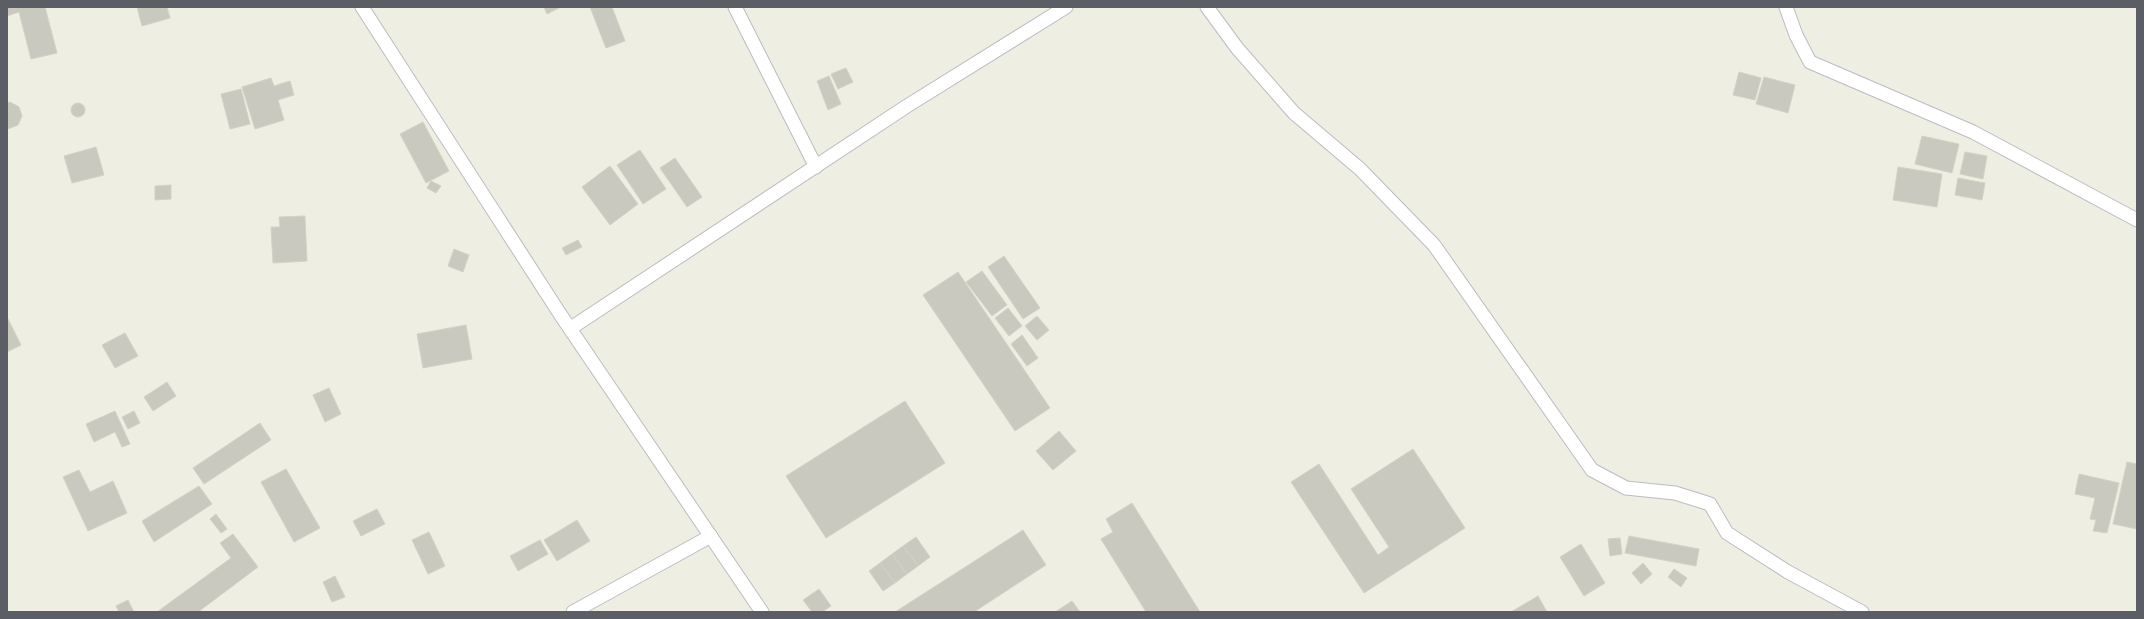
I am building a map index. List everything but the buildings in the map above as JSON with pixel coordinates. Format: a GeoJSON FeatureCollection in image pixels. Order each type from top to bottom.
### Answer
{"type":"FeatureCollection","features":[{"type":"Feature","properties":{"kind":"lane"},"geometry":{"type":"LineString","coordinates":[[362,7],[524,259],[762,612]]}},
{"type":"Feature","properties":{"kind":"lane"},"geometry":{"type":"LineString","coordinates":[[735,7],[816,168]]}},
{"type":"Feature","properties":{"kind":"lane"},"geometry":{"type":"LineString","coordinates":[[571,328],[908,106],[1066,7]]}},
{"type":"Feature","properties":{"kind":"lane"},"geometry":{"type":"LineString","coordinates":[[1207,7],[1237,48],[1294,113],[1360,168],[1434,245],[1592,470],[1626,488],[1675,492],[1710,504],[1727,533],[1788,572],[1862,612]]}},
{"type":"Feature","properties":{"kind":"lane"},"geometry":{"type":"LineString","coordinates":[[1786,7],[1796,35],[1810,62],[1972,132],[2137,220]]}},
{"type":"Feature","properties":{"kind":"lane"},"geometry":{"type":"LineString","coordinates":[[573,612],[711,536]]}}]}
